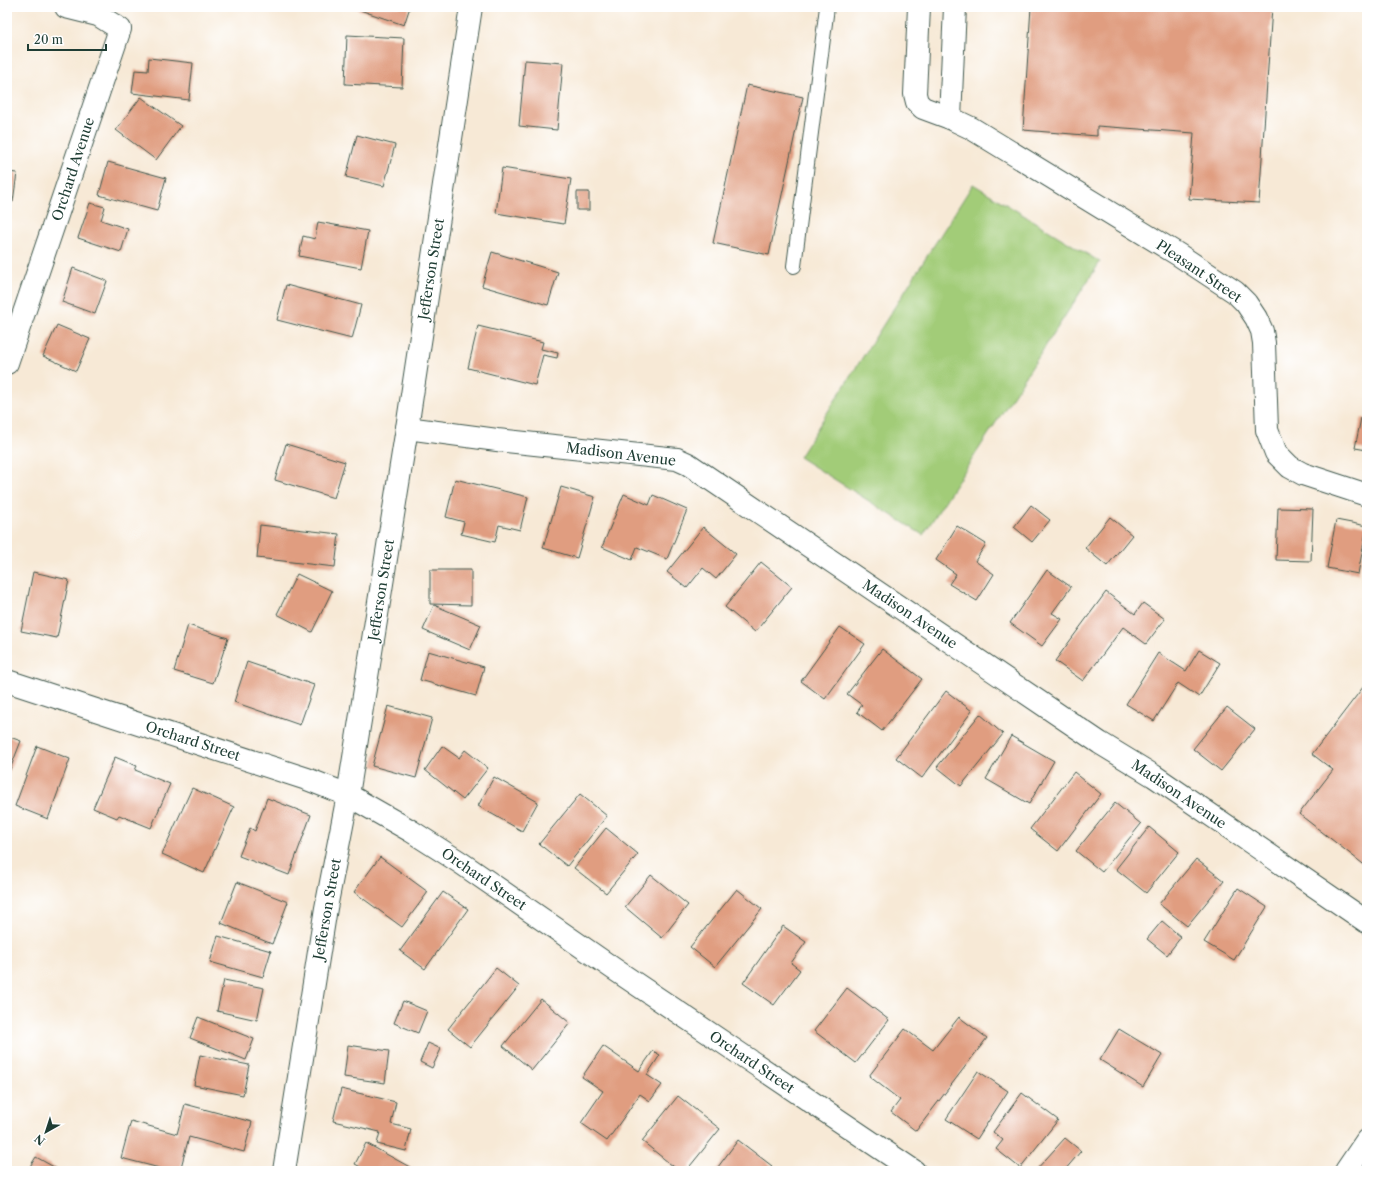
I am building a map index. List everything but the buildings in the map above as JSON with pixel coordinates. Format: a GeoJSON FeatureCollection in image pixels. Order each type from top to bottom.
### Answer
{"type":"FeatureCollection","features":[{"type":"Feature","properties":{"kind":"street","name":"Orchard Avenue"},"geometry":{"type":"LineString","coordinates":[[7,363],[120,29],[98,15],[66,7]]}},
{"type":"Feature","properties":{"kind":"street","name":"Jefferson Street"},"geometry":{"type":"LineString","coordinates":[[284,1171],[326,908],[348,795],[471,7]]}},
{"type":"Feature","properties":{"kind":"street","name":"Pleasant Street"},"geometry":{"type":"LineString","coordinates":[[919,7],[915,94],[917,102],[923,108],[971,128],[1165,247],[1235,292],[1246,303],[1256,318],[1262,331],[1264,343],[1267,430],[1276,453],[1290,467],[1303,474],[1367,495]]}},
{"type":"Feature","properties":{"kind":"street"},"geometry":{"type":"LineString","coordinates":[[950,118],[955,7]]}},
{"type":"Feature","properties":{"kind":"street","name":"Madison Avenue"},"geometry":{"type":"LineString","coordinates":[[406,428],[498,440],[677,459],[688,464],[1100,743],[1154,776],[1367,922]]}},
{"type":"Feature","properties":{"kind":"street","name":"Orchard Street"},"geometry":{"type":"LineString","coordinates":[[7,681],[307,779],[348,795],[411,831],[461,863],[614,969],[914,1171]]}},
{"type":"Feature","properties":{"kind":"street"},"geometry":{"type":"LineString","coordinates":[[1346,1171],[1367,1140]]}},
{"type":"Feature","properties":{"kind":"lane"},"geometry":{"type":"LineString","coordinates":[[794,266],[827,7]]}},
{"type":"Feature","properties":{"kind":"green space"},"geometry":{"type":"Polygon","coordinates":[[[973,184],[1100,262],[923,535],[799,457],[973,184]]]}}]}
